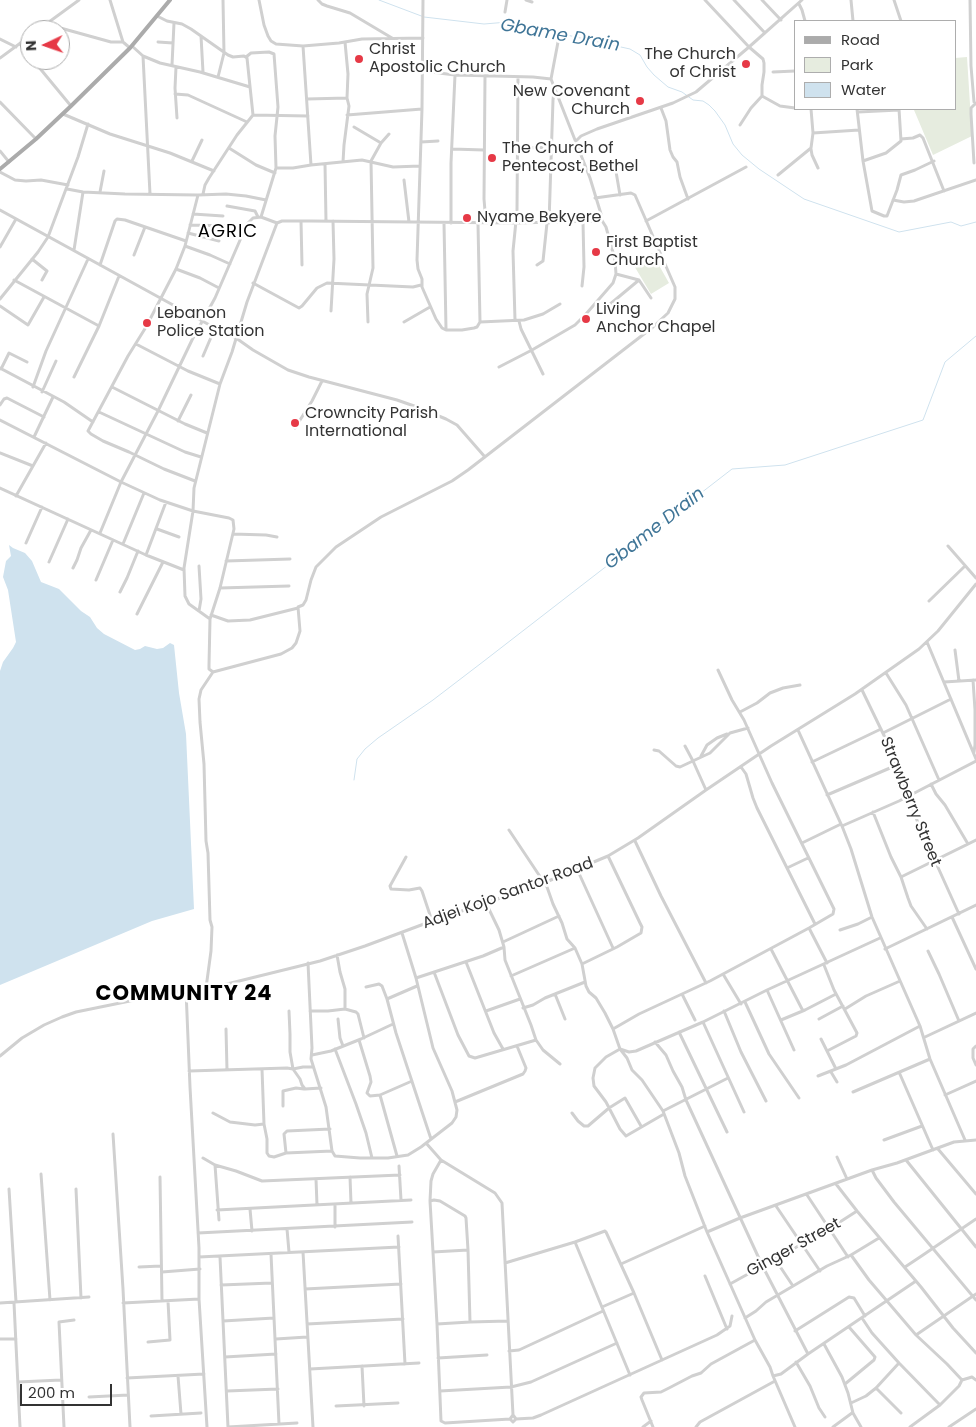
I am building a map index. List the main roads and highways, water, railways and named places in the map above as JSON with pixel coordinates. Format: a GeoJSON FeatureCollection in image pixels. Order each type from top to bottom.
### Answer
{"type":"FeatureCollection","features":[{"type":"Feature","properties":{"kind":"main road"},"geometry":{"type":"LineString","coordinates":[[0,170],[63,114],[131,47],[170,0]]}},
{"type":"Feature","properties":{"kind":"water"},"geometry":{"type":"Polygon","coordinates":[[[9,545],[25,553],[32,561],[41,582],[59,589],[81,611],[90,617],[97,628],[104,634],[135,650],[145,646],[157,649],[163,648],[170,643],[174,645],[186,734],[194,909],[152,921],[0,985],[0,671],[3,662],[16,642],[8,590],[3,577],[6,561],[11,556],[9,545]]]}},
{"type":"Feature","properties":{"kind":"waterway","name":"Gbame Drain"},"geometry":{"type":"LineString","coordinates":[[379,0],[424,17],[484,24],[508,22],[630,49],[640,55],[647,67],[668,87],[682,92],[693,100],[703,101],[709,105],[725,125],[733,144],[742,155],[759,169],[804,199],[899,232],[951,222],[961,226],[976,222]]}},
{"type":"Feature","properties":{"kind":"waterway","name":"Gbame Drain"},"geometry":{"type":"LineString","coordinates":[[354,780],[357,759],[378,738],[433,700],[732,469],[785,465],[923,420],[945,362],[976,336]]}},
{"type":"Feature","properties":{"kind":"place","name":"Christ Apostolic Church"},"geometry":{"type":"Point","coordinates":[359,59]}},
{"type":"Feature","properties":{"kind":"place","name":"The Church of Christ"},"geometry":{"type":"Point","coordinates":[746,64]}},
{"type":"Feature","properties":{"kind":"place","name":"New Covenant Church"},"geometry":{"type":"Point","coordinates":[640,101]}},
{"type":"Feature","properties":{"kind":"place","name":"The Church of Pentecost, Bethel"},"geometry":{"type":"Point","coordinates":[492,158]}},
{"type":"Feature","properties":{"kind":"place","name":"Nyame Bekyere"},"geometry":{"type":"Point","coordinates":[467,218]}},
{"type":"Feature","properties":{"kind":"place","name":"First Baptist Church"},"geometry":{"type":"Point","coordinates":[596,252]}},
{"type":"Feature","properties":{"kind":"place","name":"Living Anchor Chapel"},"geometry":{"type":"Point","coordinates":[586,319]}},
{"type":"Feature","properties":{"kind":"place","name":"Lebanon Police Station"},"geometry":{"type":"Point","coordinates":[147,323]}},
{"type":"Feature","properties":{"kind":"place","name":"Crowncity Parish International"},"geometry":{"type":"Point","coordinates":[295,423]}},
{"type":"Feature","properties":{"kind":"district","name":"AGRIC"},"geometry":{"type":"Point","coordinates":[228,232]}},
{"type":"Feature","properties":{"kind":"district","name":"COMMUNITY 24"},"geometry":{"type":"Point","coordinates":[184,995]}}]}
